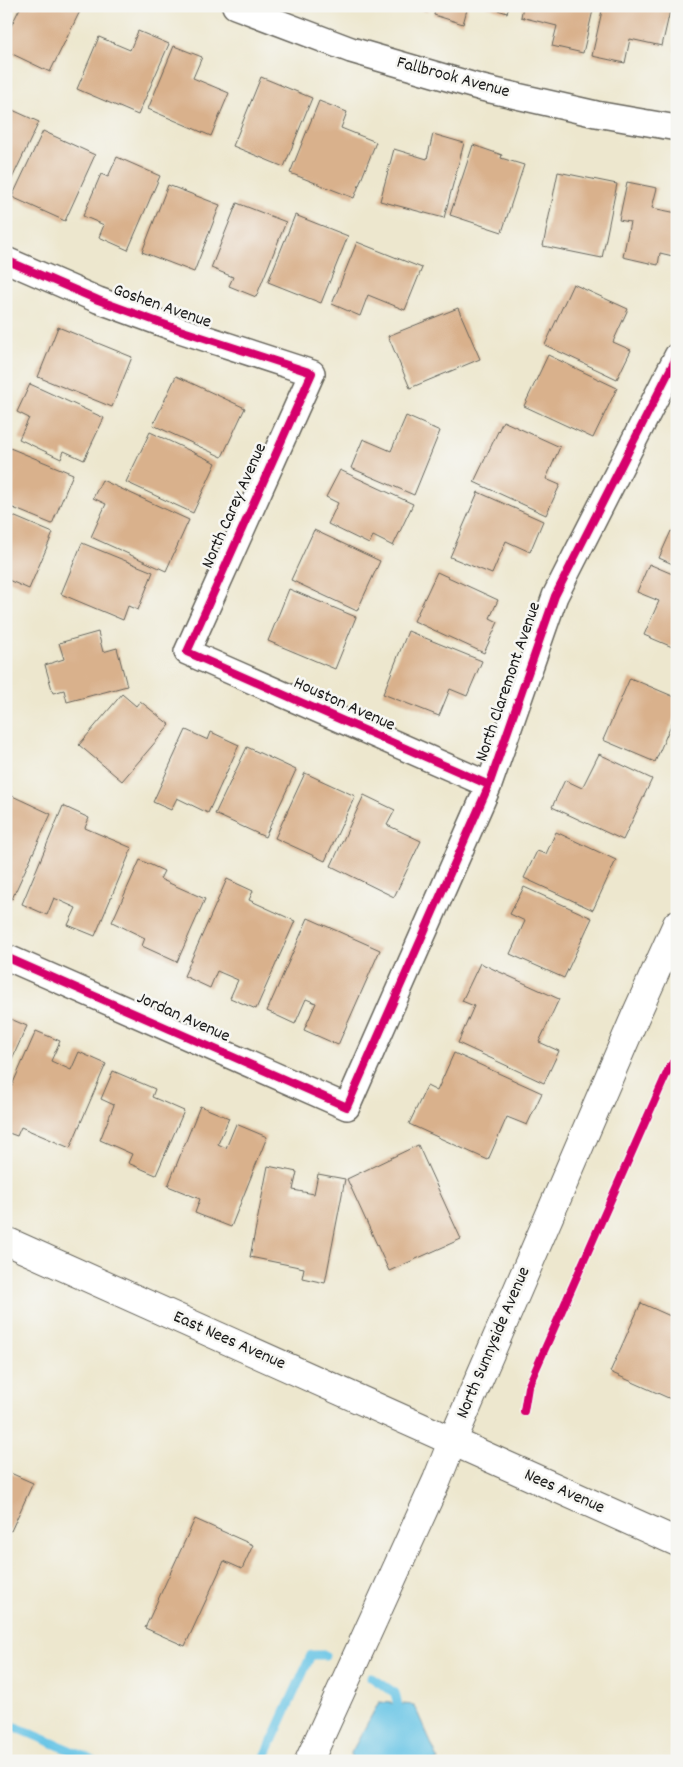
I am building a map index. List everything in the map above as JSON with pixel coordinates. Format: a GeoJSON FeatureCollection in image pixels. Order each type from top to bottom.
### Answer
{"type":"FeatureCollection","features":[{"type":"Feature","properties":{"kind":"main road","name":"North Sunnyside Avenue"},"geometry":{"type":"LineString","coordinates":[[309,1761],[433,1489],[627,1035],[677,924]]}},
{"type":"Feature","properties":{"kind":"main road","name":"East Nees Avenue"},"geometry":{"type":"LineString","coordinates":[[6,1241],[452,1442]]}},
{"type":"Feature","properties":{"kind":"main road","name":"Nees Avenue"},"geometry":{"type":"LineString","coordinates":[[452,1442],[677,1542]]}},
{"type":"Feature","properties":{"kind":"street","name":"Fallbrook Avenue"},"geometry":{"type":"LineString","coordinates":[[235,6],[351,50],[482,88],[596,114],[677,128]]}},
{"type":"Feature","properties":{"kind":"street","name":"Goshen Avenue"},"geometry":{"type":"LineString","coordinates":[[9,268],[180,330],[312,372]]}},
{"type":"Feature","properties":{"kind":"street","name":"North Claremont Avenue"},"geometry":{"type":"LineString","coordinates":[[347,1107],[489,785],[555,596],[677,356]]}},
{"type":"Feature","properties":{"kind":"street","name":"North Carey Avenue"},"geometry":{"type":"LineString","coordinates":[[186,652],[312,372]]}},
{"type":"Feature","properties":{"kind":"street","name":"Houston Avenue"},"geometry":{"type":"LineString","coordinates":[[186,652],[489,785]]}},
{"type":"Feature","properties":{"kind":"street","name":"Jordan Avenue"},"geometry":{"type":"LineString","coordinates":[[6,957],[347,1107]]}},
{"type":"Feature","properties":{"kind":"water"},"geometry":{"type":"Polygon","coordinates":[[[379,1702],[414,1705],[439,1761],[351,1761],[351,1753],[379,1702]]]}},
{"type":"Feature","properties":{"kind":"building"},"geometry":{"type":"Polygon","coordinates":[[[6,6],[12,6],[6,18],[6,6]]]}},
{"type":"Feature","properties":{"kind":"building"},"geometry":{"type":"Polygon","coordinates":[[[21,6],[82,7],[50,72],[6,51],[6,36],[21,6]]]}},
{"type":"Feature","properties":{"kind":"building"},"geometry":{"type":"Polygon","coordinates":[[[411,6],[429,6],[427,12],[411,6]]]}},
{"type":"Feature","properties":{"kind":"building"},"geometry":{"type":"Polygon","coordinates":[[[436,6],[468,6],[463,24],[434,15],[436,6]]]}},
{"type":"Feature","properties":{"kind":"building"},"geometry":{"type":"Polygon","coordinates":[[[486,6],[509,6],[507,13],[486,6]]]}},
{"type":"Feature","properties":{"kind":"building"},"geometry":{"type":"Polygon","coordinates":[[[523,6],[594,6],[583,53],[552,46],[557,26],[521,17],[523,6]]]}},
{"type":"Feature","properties":{"kind":"building"},"geometry":{"type":"Polygon","coordinates":[[[603,6],[664,6],[663,9],[670,11],[662,46],[630,39],[625,63],[592,56],[603,6]]]}},
{"type":"Feature","properties":{"kind":"building"},"geometry":{"type":"Polygon","coordinates":[[[138,31],[169,44],[138,115],[77,89],[99,37],[130,50],[138,31]]]}},
{"type":"Feature","properties":{"kind":"building"},"geometry":{"type":"Polygon","coordinates":[[[677,39],[677,52],[674,51],[677,39]]]}},
{"type":"Feature","properties":{"kind":"building"},"geometry":{"type":"Polygon","coordinates":[[[174,46],[202,57],[193,78],[229,93],[211,136],[148,109],[174,46]]]}},
{"type":"Feature","properties":{"kind":"building"},"geometry":{"type":"Polygon","coordinates":[[[261,77],[312,98],[284,167],[233,146],[261,77]]]}},
{"type":"Feature","properties":{"kind":"building"},"geometry":{"type":"Polygon","coordinates":[[[319,101],[347,112],[341,128],[376,142],[354,198],[290,173],[319,101]]]}},
{"type":"Feature","properties":{"kind":"building"},"geometry":{"type":"Polygon","coordinates":[[[6,107],[39,122],[6,191],[6,107]]]}},
{"type":"Feature","properties":{"kind":"building"},"geometry":{"type":"Polygon","coordinates":[[[43,131],[95,155],[65,221],[12,197],[43,131]]]}},
{"type":"Feature","properties":{"kind":"building"},"geometry":{"type":"Polygon","coordinates":[[[433,134],[464,143],[444,218],[380,201],[394,149],[427,159],[433,134]]]}},
{"type":"Feature","properties":{"kind":"building"},"geometry":{"type":"Polygon","coordinates":[[[473,145],[502,155],[501,158],[524,165],[502,232],[450,215],[473,145]]]}},
{"type":"Feature","properties":{"kind":"building"},"geometry":{"type":"Polygon","coordinates":[[[117,157],[160,176],[128,250],[99,237],[104,225],[83,216],[101,174],[108,177],[117,157]]]}},
{"type":"Feature","properties":{"kind":"building"},"geometry":{"type":"Polygon","coordinates":[[[558,172],[617,184],[602,258],[543,246],[558,172]]]}},
{"type":"Feature","properties":{"kind":"building"},"geometry":{"type":"Polygon","coordinates":[[[627,182],[657,188],[652,208],[677,213],[677,257],[660,253],[658,265],[623,257],[630,222],[619,220],[627,182]]]}},
{"type":"Feature","properties":{"kind":"building"},"geometry":{"type":"Polygon","coordinates":[[[168,185],[220,205],[194,272],[142,252],[168,185]]]}},
{"type":"Feature","properties":{"kind":"building"},"geometry":{"type":"Polygon","coordinates":[[[237,203],[286,222],[256,297],[229,286],[233,277],[211,268],[237,203]]]}},
{"type":"Feature","properties":{"kind":"building"},"geometry":{"type":"Polygon","coordinates":[[[295,215],[348,236],[321,303],[268,282],[295,215]]]}},
{"type":"Feature","properties":{"kind":"building"},"geometry":{"type":"Polygon","coordinates":[[[357,242],[422,268],[405,310],[368,295],[360,316],[332,304],[357,242]]]}},
{"type":"Feature","properties":{"kind":"building"},"geometry":{"type":"Polygon","coordinates":[[[573,284],[628,309],[613,342],[631,350],[617,379],[545,345],[573,284]]]}},
{"type":"Feature","properties":{"kind":"building"},"geometry":{"type":"Polygon","coordinates":[[[458,308],[480,359],[410,388],[388,336],[458,308]]]}},
{"type":"Feature","properties":{"kind":"building"},"geometry":{"type":"Polygon","coordinates":[[[58,327],[132,357],[112,407],[38,377],[58,327]]]}},
{"type":"Feature","properties":{"kind":"building"},"geometry":{"type":"Polygon","coordinates":[[[548,355],[617,388],[593,438],[524,406],[548,355]]]}},
{"type":"Feature","properties":{"kind":"building"},"geometry":{"type":"Polygon","coordinates":[[[176,376],[245,408],[222,457],[153,425],[176,376]]]}},
{"type":"Feature","properties":{"kind":"building"},"geometry":{"type":"Polygon","coordinates":[[[30,384],[104,418],[84,460],[64,451],[61,459],[19,439],[29,418],[17,412],[30,384]]]}},
{"type":"Feature","properties":{"kind":"building"},"geometry":{"type":"Polygon","coordinates":[[[406,416],[440,431],[414,495],[351,468],[363,439],[391,451],[406,416]]]}},
{"type":"Feature","properties":{"kind":"building"},"geometry":{"type":"Polygon","coordinates":[[[503,421],[560,447],[546,479],[560,485],[546,515],[474,482],[503,421]]]}},
{"type":"Feature","properties":{"kind":"building"},"geometry":{"type":"Polygon","coordinates":[[[150,432],[216,463],[193,513],[126,482],[150,432]]]}},
{"type":"Feature","properties":{"kind":"building"},"geometry":{"type":"Polygon","coordinates":[[[10,448],[73,474],[52,524],[6,505],[6,457],[10,448]]]}},
{"type":"Feature","properties":{"kind":"building"},"geometry":{"type":"Polygon","coordinates":[[[340,470],[413,504],[393,546],[373,536],[369,544],[328,524],[338,503],[326,497],[340,470]]]}},
{"type":"Feature","properties":{"kind":"building"},"geometry":{"type":"Polygon","coordinates":[[[102,480],[189,520],[166,571],[91,537],[106,504],[93,498],[102,480]]]}},
{"type":"Feature","properties":{"kind":"building"},"geometry":{"type":"Polygon","coordinates":[[[478,492],[543,521],[530,552],[506,541],[492,574],[450,557],[478,492]]]}},
{"type":"Feature","properties":{"kind":"building"},"geometry":{"type":"Polygon","coordinates":[[[6,513],[53,533],[29,589],[6,579],[6,513]]]}},
{"type":"Feature","properties":{"kind":"building"},"geometry":{"type":"Polygon","coordinates":[[[314,530],[380,561],[357,611],[291,580],[314,530]]]}},
{"type":"Feature","properties":{"kind":"building"},"geometry":{"type":"Polygon","coordinates":[[[671,531],[677,534],[677,566],[659,558],[671,531]]]}},
{"type":"Feature","properties":{"kind":"building"},"geometry":{"type":"Polygon","coordinates":[[[82,543],[153,572],[138,610],[128,606],[123,620],[61,594],[82,543]]]}},
{"type":"Feature","properties":{"kind":"building"},"geometry":{"type":"Polygon","coordinates":[[[649,564],[677,576],[677,649],[644,635],[659,601],[637,592],[649,564]]]}},
{"type":"Feature","properties":{"kind":"building"},"geometry":{"type":"Polygon","coordinates":[[[437,572],[498,600],[490,618],[498,622],[484,653],[414,621],[437,572]]]}},
{"type":"Feature","properties":{"kind":"building"},"geometry":{"type":"Polygon","coordinates":[[[289,589],[356,617],[335,669],[268,641],[289,589]]]}},
{"type":"Feature","properties":{"kind":"building"},"geometry":{"type":"Polygon","coordinates":[[[408,631],[482,661],[467,696],[450,689],[439,716],[383,694],[408,631]]]}},
{"type":"Feature","properties":{"kind":"building"},"geometry":{"type":"Polygon","coordinates":[[[98,632],[103,652],[117,648],[127,686],[67,702],[64,690],[53,693],[45,665],[64,659],[59,643],[98,632]]]}},
{"type":"Feature","properties":{"kind":"building"},"geometry":{"type":"Polygon","coordinates":[[[630,678],[677,698],[677,711],[655,762],[603,740],[630,678]]]}},
{"type":"Feature","properties":{"kind":"building"},"geometry":{"type":"Polygon","coordinates":[[[122,694],[136,706],[140,701],[170,725],[122,781],[79,745],[122,694]]]}},
{"type":"Feature","properties":{"kind":"building"},"geometry":{"type":"Polygon","coordinates":[[[186,730],[208,740],[211,732],[239,745],[208,813],[177,798],[171,810],[153,802],[186,730]]]}},
{"type":"Feature","properties":{"kind":"building"},"geometry":{"type":"Polygon","coordinates":[[[247,747],[296,770],[265,837],[215,814],[247,747]]]}},
{"type":"Feature","properties":{"kind":"building"},"geometry":{"type":"Polygon","coordinates":[[[599,754],[652,779],[623,840],[552,807],[565,780],[582,788],[599,754]]]}},
{"type":"Feature","properties":{"kind":"building"},"geometry":{"type":"Polygon","coordinates":[[[305,773],[355,796],[325,861],[275,838],[305,773]]]}},
{"type":"Feature","properties":{"kind":"building"},"geometry":{"type":"Polygon","coordinates":[[[6,793],[51,814],[12,899],[6,896],[6,793]]]}},
{"type":"Feature","properties":{"kind":"building"},"geometry":{"type":"Polygon","coordinates":[[[364,795],[395,810],[387,825],[421,841],[394,897],[331,866],[364,795]]]}},
{"type":"Feature","properties":{"kind":"building"},"geometry":{"type":"Polygon","coordinates":[[[63,806],[89,818],[85,828],[132,848],[95,936],[68,925],[76,908],[54,898],[47,915],[22,904],[63,806]]]}},
{"type":"Feature","properties":{"kind":"building"},"geometry":{"type":"Polygon","coordinates":[[[556,832],[616,860],[593,910],[524,878],[537,851],[546,854],[556,832]]]}},
{"type":"Feature","properties":{"kind":"building"},"geometry":{"type":"Polygon","coordinates":[[[140,860],[164,871],[160,879],[205,899],[177,962],[142,946],[145,938],[112,922],[140,860]]]}},
{"type":"Feature","properties":{"kind":"building"},"geometry":{"type":"Polygon","coordinates":[[[227,879],[253,891],[249,900],[295,921],[256,1009],[230,998],[238,980],[217,971],[210,988],[184,976],[227,879]]]}},
{"type":"Feature","properties":{"kind":"building"},"geometry":{"type":"Polygon","coordinates":[[[524,887],[592,918],[564,978],[510,954],[525,921],[510,914],[524,887]]]}},
{"type":"Feature","properties":{"kind":"building"},"geometry":{"type":"Polygon","coordinates":[[[308,918],[380,950],[338,1045],[304,1030],[316,1003],[306,999],[295,1024],[267,1011],[308,918]]]}},
{"type":"Feature","properties":{"kind":"building"},"geometry":{"type":"Polygon","coordinates":[[[480,963],[559,999],[539,1042],[559,1051],[544,1083],[458,1043],[474,1006],[462,1001],[480,963]]]}},
{"type":"Feature","properties":{"kind":"building"},"geometry":{"type":"Polygon","coordinates":[[[6,1017],[27,1026],[6,1072],[6,1017]]]}},
{"type":"Feature","properties":{"kind":"building"},"geometry":{"type":"Polygon","coordinates":[[[36,1031],[60,1041],[51,1061],[71,1070],[79,1052],[106,1064],[70,1148],[21,1127],[17,1136],[6,1132],[6,1099],[36,1031]]]}},
{"type":"Feature","properties":{"kind":"building"},"geometry":{"type":"Polygon","coordinates":[[[454,1053],[542,1093],[527,1125],[507,1117],[488,1160],[409,1124],[427,1086],[437,1091],[454,1053]]]}},
{"type":"Feature","properties":{"kind":"building"},"geometry":{"type":"Polygon","coordinates":[[[113,1071],[155,1089],[152,1097],[184,1111],[156,1175],[128,1163],[132,1154],[100,1140],[114,1105],[101,1099],[113,1071]]]}},
{"type":"Feature","properties":{"kind":"building"},"geometry":{"type":"Polygon","coordinates":[[[200,1106],[229,1118],[218,1144],[226,1148],[236,1124],[267,1137],[231,1227],[195,1213],[200,1199],[168,1186],[200,1106]]]}},
{"type":"Feature","properties":{"kind":"building"},"geometry":{"type":"Polygon","coordinates":[[[418,1145],[461,1239],[389,1271],[347,1179],[418,1145]]]}},
{"type":"Feature","properties":{"kind":"building"},"geometry":{"type":"Polygon","coordinates":[[[268,1166],[297,1172],[293,1190],[314,1194],[318,1174],[345,1179],[325,1283],[302,1278],[304,1268],[250,1257],[268,1166]]]}},
{"type":"Feature","properties":{"kind":"building"},"geometry":{"type":"Polygon","coordinates":[[[641,1303],[677,1319],[677,1393],[673,1400],[610,1372],[641,1303]]]}},
{"type":"Feature","properties":{"kind":"building"},"geometry":{"type":"Polygon","coordinates":[[[6,1471],[33,1483],[11,1531],[6,1529],[6,1471]]]}},
{"type":"Feature","properties":{"kind":"building"},"geometry":{"type":"Polygon","coordinates":[[[195,1519],[253,1545],[242,1569],[224,1561],[185,1646],[145,1628],[195,1519]]]}},
{"type":"Feature","properties":{"kind":"waterway"},"geometry":{"type":"LineString","coordinates":[[263,1761],[311,1655],[325,1655]]}},
{"type":"Feature","properties":{"kind":"waterway"},"geometry":{"type":"LineString","coordinates":[[371,1677],[395,1693],[400,1714]]}},
{"type":"Feature","properties":{"kind":"waterway"},"geometry":{"type":"LineString","coordinates":[[6,1723],[95,1761]]}},
{"type":"Feature","properties":{"kind":"cycle path"},"geometry":{"type":"LineString","coordinates":[[6,260],[98,300],[180,330],[312,373],[187,652],[489,785]]}},
{"type":"Feature","properties":{"kind":"cycle path"},"geometry":{"type":"LineString","coordinates":[[6,957],[347,1107],[489,785],[555,596],[677,356]]}},
{"type":"Feature","properties":{"kind":"cycle path"},"geometry":{"type":"LineString","coordinates":[[524,1411],[528,1387],[670,1066],[677,1059]]}}]}
